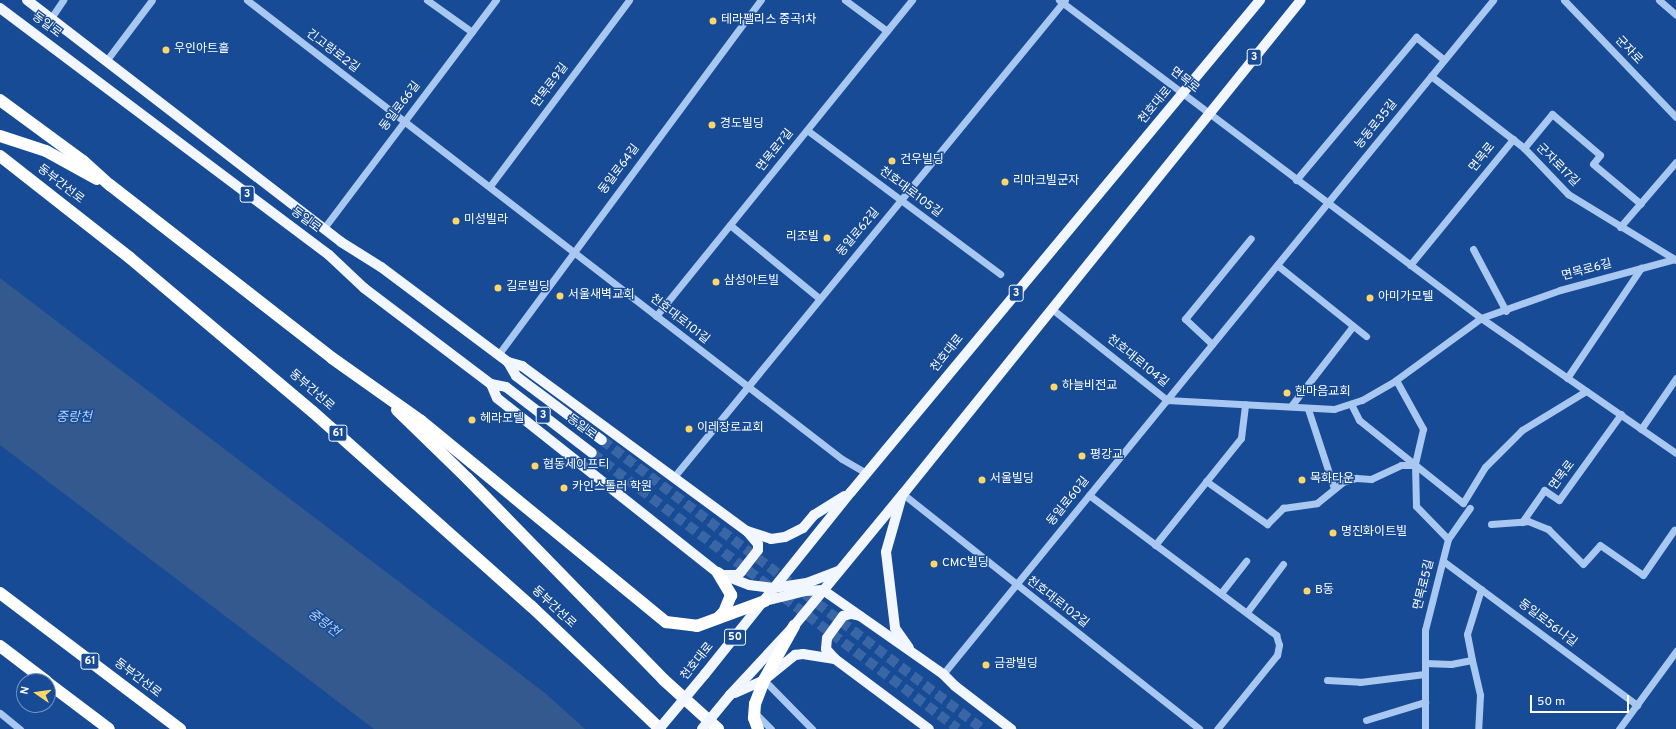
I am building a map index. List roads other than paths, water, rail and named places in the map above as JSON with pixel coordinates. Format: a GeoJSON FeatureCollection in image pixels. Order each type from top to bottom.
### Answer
{"type":"FeatureCollection","features":[{"type":"Feature","properties":{"kind":"highway"},"geometry":{"type":"LineString","coordinates":[[0,100],[83,161],[110,185],[385,397],[421,421],[651,612],[666,622],[682,626],[697,626],[717,620],[765,601]]}},
{"type":"Feature","properties":{"kind":"highway"},"geometry":{"type":"LineString","coordinates":[[0,136],[32,146],[110,185]]}},
{"type":"Feature","properties":{"kind":"highway","name":"동부간선로"},"geometry":{"type":"LineString","coordinates":[[0,156],[130,258],[319,417],[531,606],[660,729]]}},
{"type":"Feature","properties":{"kind":"highway"},"geometry":{"type":"LineString","coordinates":[[385,397],[664,680],[718,729]]}},
{"type":"Feature","properties":{"kind":"highway"},"geometry":{"type":"LineString","coordinates":[[717,620],[724,612],[731,595],[718,573]]}},
{"type":"Feature","properties":{"kind":"highway","name":"동부간선로"},"geometry":{"type":"LineString","coordinates":[[0,593],[180,729]]}},
{"type":"Feature","properties":{"kind":"highway"},"geometry":{"type":"LineString","coordinates":[[758,729],[754,712],[764,680],[794,626]]}},
{"type":"Feature","properties":{"kind":"highway"},"geometry":{"type":"LineString","coordinates":[[0,646],[35,673]]}},
{"type":"Feature","properties":{"kind":"highway"},"geometry":{"type":"LineString","coordinates":[[56,689],[109,729]]}},
{"type":"Feature","properties":{"kind":"highway"},"geometry":{"type":"LineString","coordinates":[[692,705],[713,729]]}},
{"type":"Feature","properties":{"kind":"main road","name":"동일로"},"geometry":{"type":"LineString","coordinates":[[27,0],[324,228],[381,267],[508,362],[516,376],[602,440]]}},
{"type":"Feature","properties":{"kind":"main road","name":"천호대로"},"geometry":{"type":"LineString","coordinates":[[660,729],[765,601],[866,473],[1260,0]]}},
{"type":"Feature","properties":{"kind":"main road","name":"3"},"geometry":{"type":"LineString","coordinates":[[794,626],[903,494],[1301,0]]}},
{"type":"Feature","properties":{"kind":"main road","name":"동일로"},"geometry":{"type":"LineString","coordinates":[[0,8],[329,255],[364,288],[491,384],[506,387],[592,453]]}},
{"type":"Feature","properties":{"kind":"main road"},"geometry":{"type":"LineString","coordinates":[[508,362],[522,366],[747,531],[758,544],[758,550],[737,575],[718,573]]}},
{"type":"Feature","properties":{"kind":"main road"},"geometry":{"type":"LineString","coordinates":[[491,384],[497,398],[718,573],[748,585],[774,588],[807,583],[839,571]]}},
{"type":"Feature","properties":{"kind":"main road"},"geometry":{"type":"LineString","coordinates":[[747,531],[771,539],[785,537],[803,528],[814,515],[851,492]]}},
{"type":"Feature","properties":{"kind":"main road"},"geometry":{"type":"LineString","coordinates":[[903,494],[886,552],[895,628],[913,652]]}},
{"type":"Feature","properties":{"kind":"main road"},"geometry":{"type":"LineString","coordinates":[[765,601],[805,591],[823,590],[896,643],[913,652],[943,674],[955,686],[1011,729]]}},
{"type":"Feature","properties":{"kind":"main road"},"geometry":{"type":"LineString","coordinates":[[860,616],[851,614],[843,616],[827,638],[826,649],[834,659],[929,729]]}},
{"type":"Feature","properties":{"kind":"main road"},"geometry":{"type":"LineString","coordinates":[[702,729],[730,695],[794,626]]}},
{"type":"Feature","properties":{"kind":"main road"},"geometry":{"type":"LineString","coordinates":[[730,695],[764,680],[795,655],[803,654],[834,659]]}},
{"type":"Feature","properties":{"kind":"street","name":"동일로"},"geometry":{"type":"LineString","coordinates":[[51,18],[63,0]]}},
{"type":"Feature","properties":{"kind":"street"},"geometry":{"type":"LineString","coordinates":[[106,61],[152,0]]}},
{"type":"Feature","properties":{"kind":"street","name":"긴고랑로2길"},"geometry":{"type":"LineString","coordinates":[[247,0],[405,121]]}},
{"type":"Feature","properties":{"kind":"street"},"geometry":{"type":"LineString","coordinates":[[427,0],[472,32]]}},
{"type":"Feature","properties":{"kind":"street","name":"동일로66길"},"geometry":{"type":"LineString","coordinates":[[324,228],[496,0]]}},
{"type":"Feature","properties":{"kind":"street","name":"면목로9길"},"geometry":{"type":"LineString","coordinates":[[490,186],[629,0]]}},
{"type":"Feature","properties":{"kind":"street","name":"동일로64길"},"geometry":{"type":"LineString","coordinates":[[498,355],[572,252],[760,0]]}},
{"type":"Feature","properties":{"kind":"street"},"geometry":{"type":"LineString","coordinates":[[845,0],[887,31]]}},
{"type":"Feature","properties":{"kind":"street","name":"면목로7길"},"geometry":{"type":"LineString","coordinates":[[656,316],[912,0]]}},
{"type":"Feature","properties":{"kind":"street","name":"능동로35길"},"geometry":{"type":"LineString","coordinates":[[1327,203],[1493,0]]}},
{"type":"Feature","properties":{"kind":"street","name":"군자로"},"geometry":{"type":"LineString","coordinates":[[1564,0],[1676,117]]}},
{"type":"Feature","properties":{"kind":"street"},"geometry":{"type":"LineString","coordinates":[[1660,0],[1676,15]]}},
{"type":"Feature","properties":{"kind":"street","name":"면목로"},"geometry":{"type":"LineString","coordinates":[[1062,1],[1208,114],[1481,318],[1676,452]]}},
{"type":"Feature","properties":{"kind":"street","name":"동일로62길"},"geometry":{"type":"LineString","coordinates":[[673,478],[746,386],[901,200],[1062,1]]}},
{"type":"Feature","properties":{"kind":"street"},"geometry":{"type":"LineString","coordinates":[[1296,180],[1416,37],[1444,60]]}},
{"type":"Feature","properties":{"kind":"street","name":"군자로17길"},"geometry":{"type":"LineString","coordinates":[[1431,76],[1524,148],[1568,194],[1675,260]]}},
{"type":"Feature","properties":{"kind":"street"},"geometry":{"type":"LineString","coordinates":[[1524,148],[1552,114],[1600,155],[1593,164],[1641,204]]}},
{"type":"Feature","properties":{"kind":"street","name":"천호대로101길"},"geometry":{"type":"LineString","coordinates":[[405,121],[746,386],[842,459],[866,473]]}},
{"type":"Feature","properties":{"kind":"street","name":"천호대로105길"},"geometry":{"type":"LineString","coordinates":[[807,130],[1000,274]]}},
{"type":"Feature","properties":{"kind":"street","name":"면목로"},"geometry":{"type":"LineString","coordinates":[[1410,265],[1512,139]]}},
{"type":"Feature","properties":{"kind":"street"},"geometry":{"type":"LineString","coordinates":[[1620,227],[1676,162]]}},
{"type":"Feature","properties":{"kind":"street","name":"동일로60길"},"geometry":{"type":"LineString","coordinates":[[943,674],[1327,203]]}},
{"type":"Feature","properties":{"kind":"street"},"geometry":{"type":"LineString","coordinates":[[730,225],[819,298]]}},
{"type":"Feature","properties":{"kind":"street"},"geometry":{"type":"LineString","coordinates":[[1212,344],[1185,319],[1251,238]]}},
{"type":"Feature","properties":{"kind":"street"},"geometry":{"type":"LineString","coordinates":[[1473,249],[1506,311]]}},
{"type":"Feature","properties":{"kind":"street","name":"면목로6길"},"geometry":{"type":"LineString","coordinates":[[1481,318],[1506,311],[1560,290],[1675,260]]}},
{"type":"Feature","properties":{"kind":"street"},"geometry":{"type":"LineString","coordinates":[[1277,265],[1366,336]]}},
{"type":"Feature","properties":{"kind":"street"},"geometry":{"type":"LineString","coordinates":[[1567,378],[1641,268]]}},
{"type":"Feature","properties":{"kind":"street","name":"천호대로104길"},"geometry":{"type":"LineString","coordinates":[[1052,309],[1167,400],[1290,406],[1308,409],[1334,409],[1351,404],[1396,380],[1481,318]]}},
{"type":"Feature","properties":{"kind":"street"},"geometry":{"type":"LineString","coordinates":[[1290,406],[1353,326]]}},
{"type":"Feature","properties":{"kind":"street"},"geometry":{"type":"LineString","coordinates":[[1642,429],[1676,378]]}},
{"type":"Feature","properties":{"kind":"street"},"geometry":{"type":"LineString","coordinates":[[1396,380],[1423,429],[1415,465],[1416,506],[1448,539]]}},
{"type":"Feature","properties":{"kind":"street"},"geometry":{"type":"LineString","coordinates":[[1351,404],[1359,420],[1463,503],[1485,467],[1522,430],[1586,391]]}},
{"type":"Feature","properties":{"kind":"street"},"geometry":{"type":"LineString","coordinates":[[1155,545],[1242,436],[1245,404]]}},
{"type":"Feature","properties":{"kind":"street"},"geometry":{"type":"LineString","coordinates":[[1308,409],[1334,488]]}},
{"type":"Feature","properties":{"kind":"street","name":"면목로"},"geometry":{"type":"LineString","coordinates":[[1522,522],[1544,490],[1559,500],[1621,414]]}},
{"type":"Feature","properties":{"kind":"street"},"geometry":{"type":"LineString","coordinates":[[1206,481],[1267,524],[1283,508],[1317,503],[1340,483],[1356,478],[1375,478],[1401,465],[1415,465]]}},
{"type":"Feature","properties":{"kind":"street","name":"천호대로102길"},"geometry":{"type":"LineString","coordinates":[[903,494],[1199,729]]}},
{"type":"Feature","properties":{"kind":"street"},"geometry":{"type":"LineString","coordinates":[[1089,495],[1276,635],[1278,653],[1217,729]]}},
{"type":"Feature","properties":{"kind":"street","name":"면목로5길"},"geometry":{"type":"LineString","coordinates":[[1425,729],[1425,630],[1448,539],[1470,508]]}},
{"type":"Feature","properties":{"kind":"street"},"geometry":{"type":"LineString","coordinates":[[1492,524],[1528,522],[1548,529],[1583,564],[1600,545],[1643,575],[1674,530]]}},
{"type":"Feature","properties":{"kind":"street"},"geometry":{"type":"LineString","coordinates":[[1221,593],[1246,561]]}},
{"type":"Feature","properties":{"kind":"street","name":"동일로56나길"},"geometry":{"type":"LineString","coordinates":[[1443,561],[1637,705]]}},
{"type":"Feature","properties":{"kind":"street"},"geometry":{"type":"LineString","coordinates":[[1247,612],[1283,564]]}},
{"type":"Feature","properties":{"kind":"street"},"geometry":{"type":"LineString","coordinates":[[1478,729],[1480,695],[1467,634],[1481,589]]}},
{"type":"Feature","properties":{"kind":"street"},"geometry":{"type":"LineString","coordinates":[[1619,729],[1676,651]]}},
{"type":"Feature","properties":{"kind":"street"},"geometry":{"type":"LineString","coordinates":[[1425,663],[1451,664],[1472,660]]}},
{"type":"Feature","properties":{"kind":"street"},"geometry":{"type":"LineString","coordinates":[[1327,680],[1360,682],[1425,674]]}},
{"type":"Feature","properties":{"kind":"street"},"geometry":{"type":"LineString","coordinates":[[764,680],[812,729]]}},
{"type":"Feature","properties":{"kind":"street"},"geometry":{"type":"LineString","coordinates":[[1366,720],[1425,702]]}},
{"type":"Feature","properties":{"kind":"street"},"geometry":{"type":"LineString","coordinates":[[754,712],[771,729]]}},
{"type":"Feature","properties":{"kind":"street"},"geometry":{"type":"LineString","coordinates":[[0,714],[20,729]]}},
{"type":"Feature","properties":{"kind":"water","name":"중랑천"},"geometry":{"type":"Polygon","coordinates":[[[0,278],[545,693],[585,729],[374,729],[0,445],[0,278]]]}},
{"type":"Feature","properties":{"kind":"tunnel"},"geometry":{"type":"LineString","coordinates":[[602,440],[983,729]]}},
{"type":"Feature","properties":{"kind":"tunnel"},"geometry":{"type":"LineString","coordinates":[[592,453],[958,729]]}},
{"type":"Feature","properties":{"kind":"place","name":"테라팰리스 중곡1차"},"geometry":{"type":"Point","coordinates":[713,21]}},
{"type":"Feature","properties":{"kind":"place","name":"우인아트홀"},"geometry":{"type":"Point","coordinates":[166,50]}},
{"type":"Feature","properties":{"kind":"place","name":"경도빌딩"},"geometry":{"type":"Point","coordinates":[712,125]}},
{"type":"Feature","properties":{"kind":"place","name":"건우빌딩"},"geometry":{"type":"Point","coordinates":[892,161]}},
{"type":"Feature","properties":{"kind":"place","name":"리마크빌군자"},"geometry":{"type":"Point","coordinates":[1005,182]}},
{"type":"Feature","properties":{"kind":"place","name":"미성빌라"},"geometry":{"type":"Point","coordinates":[456,221]}},
{"type":"Feature","properties":{"kind":"place","name":"리조빌"},"geometry":{"type":"Point","coordinates":[827,238]}},
{"type":"Feature","properties":{"kind":"place","name":"삼성아트빌"},"geometry":{"type":"Point","coordinates":[716,282]}},
{"type":"Feature","properties":{"kind":"place","name":"길로빌딩"},"geometry":{"type":"Point","coordinates":[498,288]}},
{"type":"Feature","properties":{"kind":"place","name":"서울새벽교회"},"geometry":{"type":"Point","coordinates":[560,296]}},
{"type":"Feature","properties":{"kind":"place","name":"아미가모텔"},"geometry":{"type":"Point","coordinates":[1370,298]}},
{"type":"Feature","properties":{"kind":"place","name":"하늘비전교"},"geometry":{"type":"Point","coordinates":[1054,387]}},
{"type":"Feature","properties":{"kind":"place","name":"한마음교회"},"geometry":{"type":"Point","coordinates":[1287,393]}},
{"type":"Feature","properties":{"kind":"place","name":"헤라모텔"},"geometry":{"type":"Point","coordinates":[472,420]}},
{"type":"Feature","properties":{"kind":"place","name":"이레장로교회"},"geometry":{"type":"Point","coordinates":[689,429]}},
{"type":"Feature","properties":{"kind":"place","name":"평강교"},"geometry":{"type":"Point","coordinates":[1082,456]}},
{"type":"Feature","properties":{"kind":"place","name":"협동세이프티"},"geometry":{"type":"Point","coordinates":[535,466]}},
{"type":"Feature","properties":{"kind":"place","name":"서울빌딩"},"geometry":{"type":"Point","coordinates":[982,480]}},
{"type":"Feature","properties":{"kind":"place","name":"목화타운"},"geometry":{"type":"Point","coordinates":[1302,480]}},
{"type":"Feature","properties":{"kind":"place","name":"카인스톨러 학원"},"geometry":{"type":"Point","coordinates":[564,488]}},
{"type":"Feature","properties":{"kind":"place","name":"명진화이트빌"},"geometry":{"type":"Point","coordinates":[1333,533]}},
{"type":"Feature","properties":{"kind":"place","name":"CMC빌딩"},"geometry":{"type":"Point","coordinates":[934,564]}},
{"type":"Feature","properties":{"kind":"place","name":"B동"},"geometry":{"type":"Point","coordinates":[1307,591]}},
{"type":"Feature","properties":{"kind":"place","name":"금광빌딩"},"geometry":{"type":"Point","coordinates":[986,665]}}]}
